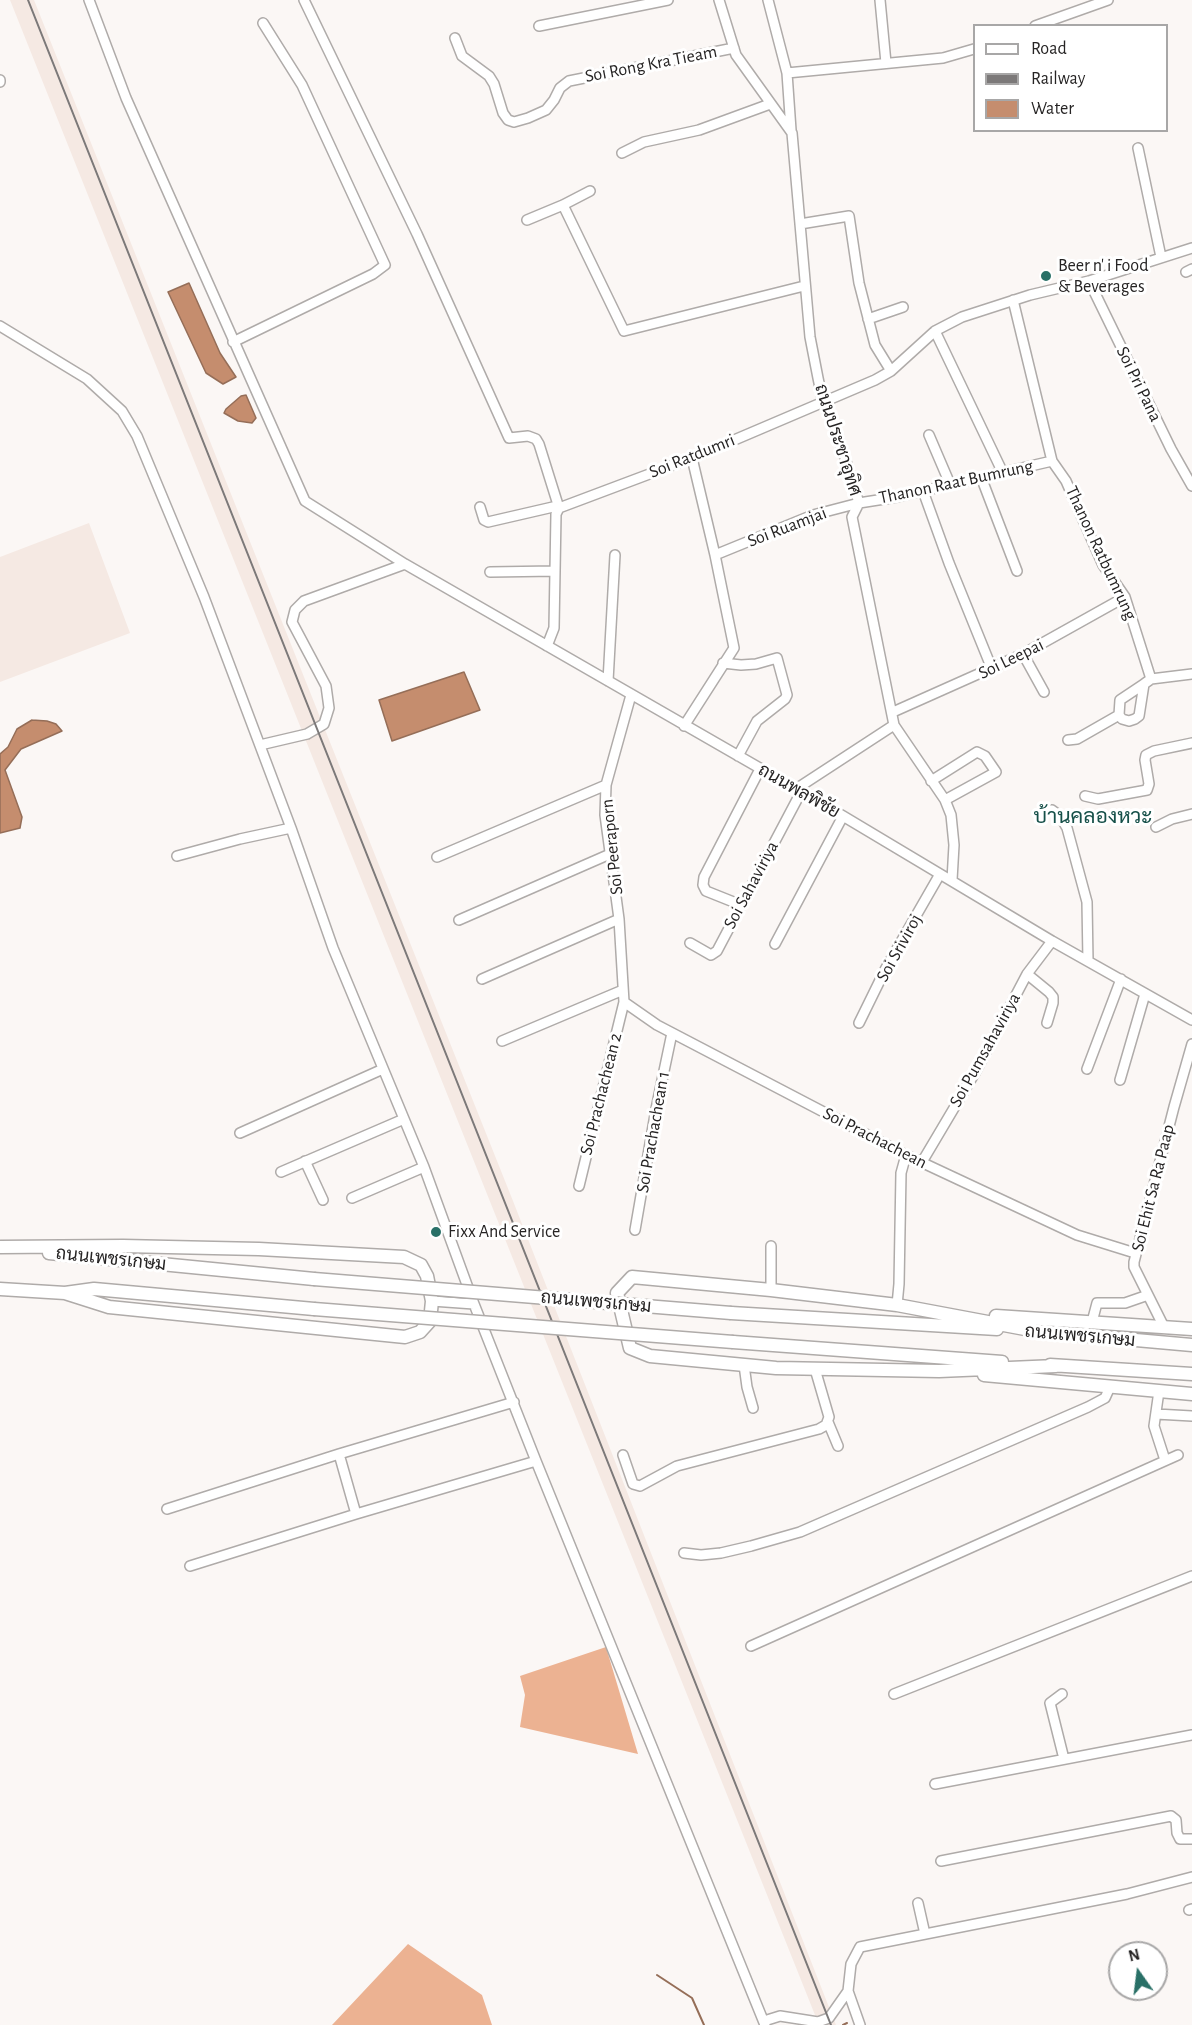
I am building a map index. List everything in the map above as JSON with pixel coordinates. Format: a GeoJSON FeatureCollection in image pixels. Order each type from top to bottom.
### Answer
{"type":"FeatureCollection","features":[{"type":"Feature","properties":{"kind":"highway"},"geometry":{"type":"LineString","coordinates":[[0,1248],[103,1246],[248,1248],[404,1257],[421,1265],[427,1276],[432,1301],[430,1321],[420,1332],[405,1337],[109,1307],[65,1293]]}},
{"type":"Feature","properties":{"kind":"highway","name":"ถนนเพชรเกษม"},"geometry":{"type":"LineString","coordinates":[[0,1248],[314,1279],[731,1314],[1041,1332],[1192,1345]]}},
{"type":"Feature","properties":{"kind":"highway"},"geometry":{"type":"LineString","coordinates":[[1041,1332],[897,1305],[632,1277],[617,1293],[630,1348],[650,1356],[815,1369],[939,1371],[1056,1366]]}},
{"type":"Feature","properties":{"kind":"highway","name":"ถนนเพชรเกษม"},"geometry":{"type":"LineString","coordinates":[[0,1289],[65,1293],[94,1289],[733,1342],[1192,1374]]}},
{"type":"Feature","properties":{"kind":"highway"},"geometry":{"type":"LineString","coordinates":[[950,1314],[1192,1329]]}},
{"type":"Feature","properties":{"kind":"highway"},"geometry":{"type":"LineString","coordinates":[[939,1371],[1192,1394]]}},
{"type":"Feature","properties":{"kind":"street","name":"ถนนพลพิชัย"},"geometry":{"type":"LineString","coordinates":[[89,0],[126,98],[305,501],[405,564],[843,816],[1052,941],[1192,1020]]}},
{"type":"Feature","properties":{"kind":"street"},"geometry":{"type":"LineString","coordinates":[[304,0],[412,224],[509,438],[528,436],[536,439],[559,508],[556,514],[554,628],[547,646]]}},
{"type":"Feature","properties":{"kind":"street"},"geometry":{"type":"LineString","coordinates":[[539,26],[668,0]]}},
{"type":"Feature","properties":{"kind":"street"},"geometry":{"type":"LineString","coordinates":[[719,0],[736,55],[792,133]]}},
{"type":"Feature","properties":{"kind":"street","name":"ถนนประชาอุทิศ"},"geometry":{"type":"LineString","coordinates":[[768,0],[787,73],[804,286],[810,337],[823,402],[840,442],[859,502],[852,517],[894,725],[945,800],[951,815],[954,845],[952,880]]}},
{"type":"Feature","properties":{"kind":"street"},"geometry":{"type":"LineString","coordinates":[[880,0],[886,63]]}},
{"type":"Feature","properties":{"kind":"street"},"geometry":{"type":"LineString","coordinates":[[1048,23],[1108,0]]}},
{"type":"Feature","properties":{"kind":"street"},"geometry":{"type":"LineString","coordinates":[[233,342],[373,274],[385,265],[302,85],[263,23]]}},
{"type":"Feature","properties":{"kind":"street","name":"Soi Rong Kra Tieam"},"geometry":{"type":"LineString","coordinates":[[455,38],[462,56],[489,76],[494,84],[503,113],[508,120],[514,122],[546,110],[564,83],[568,81],[734,48]]}},
{"type":"Feature","properties":{"kind":"street"},"geometry":{"type":"LineString","coordinates":[[787,73],[943,58],[973,50]]}},
{"type":"Feature","properties":{"kind":"street"},"geometry":{"type":"LineString","coordinates":[[622,153],[644,142],[699,130],[770,104]]}},
{"type":"Feature","properties":{"kind":"street"},"geometry":{"type":"LineString","coordinates":[[1138,148],[1161,257]]}},
{"type":"Feature","properties":{"kind":"street"},"geometry":{"type":"LineString","coordinates":[[527,220],[563,206],[590,191]]}},
{"type":"Feature","properties":{"kind":"street"},"geometry":{"type":"LineString","coordinates":[[563,206],[624,331],[804,286]]}},
{"type":"Feature","properties":{"kind":"street"},"geometry":{"type":"LineString","coordinates":[[800,224],[849,216],[859,283],[875,345],[891,371]]}},
{"type":"Feature","properties":{"kind":"street","name":"Soi Ratdumri"},"geometry":{"type":"LineString","coordinates":[[480,507],[484,520],[488,522],[553,507],[559,508],[692,458],[891,371],[935,331],[962,317],[1013,300],[1089,281],[1192,248]]}},
{"type":"Feature","properties":{"kind":"street","name":"Soi Pri Pana"},"geometry":{"type":"LineString","coordinates":[[1089,281],[1171,449],[1192,486]]}},
{"type":"Feature","properties":{"kind":"street","name":"Thanon Ratbumrung"},"geometry":{"type":"LineString","coordinates":[[1013,300],[1052,461],[1066,481],[1103,565],[1125,597],[1148,682]]}},
{"type":"Feature","properties":{"kind":"street"},"geometry":{"type":"LineString","coordinates":[[868,319],[903,307]]}},
{"type":"Feature","properties":{"kind":"street"},"geometry":{"type":"LineString","coordinates":[[0,326],[87,379],[115,404],[137,436],[204,597],[291,828],[333,948],[424,1167],[474,1304],[536,1461],[765,2023],[780,2016],[818,2022],[830,2018],[848,1990]]}},
{"type":"Feature","properties":{"kind":"street"},"geometry":{"type":"LineString","coordinates":[[935,331],[1002,471]]}},
{"type":"Feature","properties":{"kind":"street"},"geometry":{"type":"LineString","coordinates":[[929,435],[950,484]]}},
{"type":"Feature","properties":{"kind":"street"},"geometry":{"type":"LineString","coordinates":[[684,726],[734,648],[716,555],[692,458]]}},
{"type":"Feature","properties":{"kind":"street","name":"Thanon Raat Bumrung"},"geometry":{"type":"LineString","coordinates":[[859,502],[923,491],[1052,461]]}},
{"type":"Feature","properties":{"kind":"street"},"geometry":{"type":"LineString","coordinates":[[981,477],[1017,571]]}},
{"type":"Feature","properties":{"kind":"street"},"geometry":{"type":"LineString","coordinates":[[923,491],[992,669]]}},
{"type":"Feature","properties":{"kind":"street","name":"Soi Ruamjai"},"geometry":{"type":"LineString","coordinates":[[716,555],[813,515],[859,502]]}},
{"type":"Feature","properties":{"kind":"street"},"geometry":{"type":"LineString","coordinates":[[608,681],[615,555]]}},
{"type":"Feature","properties":{"kind":"street"},"geometry":{"type":"LineString","coordinates":[[260,745],[307,734],[324,724],[329,708],[326,686],[292,622],[295,610],[304,601],[405,564]]}},
{"type":"Feature","properties":{"kind":"street"},"geometry":{"type":"LineString","coordinates":[[490,572],[555,571]]}},
{"type":"Feature","properties":{"kind":"street","name":"Soi Leepai"},"geometry":{"type":"LineString","coordinates":[[893,712],[1023,654],[1125,597]]}},
{"type":"Feature","properties":{"kind":"street"},"geometry":{"type":"LineString","coordinates":[[1023,654],[1044,692]]}},
{"type":"Feature","properties":{"kind":"street"},"geometry":{"type":"LineString","coordinates":[[723,663],[756,664],[777,658],[787,695],[757,721],[738,756]]}},
{"type":"Feature","properties":{"kind":"street"},"geometry":{"type":"LineString","coordinates":[[1148,682],[1139,716],[1129,721],[1122,719],[1119,715],[1119,700],[1148,682],[1192,674]]}},
{"type":"Feature","properties":{"kind":"street","name":"Soi Peeraporn"},"geometry":{"type":"LineString","coordinates":[[624,1002],[619,919],[605,815],[606,785],[631,695]]}},
{"type":"Feature","properties":{"kind":"street"},"geometry":{"type":"LineString","coordinates":[[1068,741],[1077,739],[1119,715]]}},
{"type":"Feature","properties":{"kind":"street"},"geometry":{"type":"LineString","coordinates":[[798,790],[894,725]]}},
{"type":"Feature","properties":{"kind":"street"},"geometry":{"type":"LineString","coordinates":[[1085,796],[1098,799],[1147,790],[1149,784],[1146,755],[1164,748],[1192,743]]}},
{"type":"Feature","properties":{"kind":"street"},"geometry":{"type":"LineString","coordinates":[[931,781],[977,752],[985,756],[996,772],[945,800]]}},
{"type":"Feature","properties":{"kind":"street"},"geometry":{"type":"LineString","coordinates":[[741,905],[706,891],[703,885],[704,877],[760,769]]}},
{"type":"Feature","properties":{"kind":"street"},"geometry":{"type":"LineString","coordinates":[[437,857],[463,842],[606,785]]}},
{"type":"Feature","properties":{"kind":"street","name":"Soi Sahaviriya"},"geometry":{"type":"LineString","coordinates":[[690,943],[714,955],[798,790]]}},
{"type":"Feature","properties":{"kind":"street"},"geometry":{"type":"LineString","coordinates":[[1053,810],[1060,816],[1067,828],[1087,902],[1088,961]]}},
{"type":"Feature","properties":{"kind":"street"},"geometry":{"type":"LineString","coordinates":[[1156,827],[1172,819],[1192,814]]}},
{"type":"Feature","properties":{"kind":"street"},"geometry":{"type":"LineString","coordinates":[[775,944],[843,816]]}},
{"type":"Feature","properties":{"kind":"street"},"geometry":{"type":"LineString","coordinates":[[177,856],[291,828]]}},
{"type":"Feature","properties":{"kind":"street"},"geometry":{"type":"LineString","coordinates":[[459,920],[610,854]]}},
{"type":"Feature","properties":{"kind":"street","name":"Soi Sriviroj"},"geometry":{"type":"LineString","coordinates":[[859,1023],[886,968],[940,874]]}},
{"type":"Feature","properties":{"kind":"street"},"geometry":{"type":"LineString","coordinates":[[482,980],[619,919]]}},
{"type":"Feature","properties":{"kind":"street","name":"Soi Pumsahaviriya"},"geometry":{"type":"LineString","coordinates":[[922,1162],[976,1071],[1027,974],[1052,941]]}},
{"type":"Feature","properties":{"kind":"street"},"geometry":{"type":"LineString","coordinates":[[1027,974],[1053,997],[1047,1023]]}},
{"type":"Feature","properties":{"kind":"street"},"geometry":{"type":"LineString","coordinates":[[1087,1069],[1121,979]]}},
{"type":"Feature","properties":{"kind":"street"},"geometry":{"type":"LineString","coordinates":[[502,1041],[623,990]]}},
{"type":"Feature","properties":{"kind":"street"},"geometry":{"type":"LineString","coordinates":[[1120,1080],[1145,994]]}},
{"type":"Feature","properties":{"kind":"street","name":"Soi Prachachean"},"geometry":{"type":"LineString","coordinates":[[624,1002],[657,1025],[906,1155],[1077,1235],[1135,1253]]}},
{"type":"Feature","properties":{"kind":"street","name":"Soi Prachachean 2"},"geometry":{"type":"LineString","coordinates":[[579,1186],[624,1002]]}},
{"type":"Feature","properties":{"kind":"street","name":"Soi Prachachean 1"},"geometry":{"type":"LineString","coordinates":[[635,1230],[672,1033]]}},
{"type":"Feature","properties":{"kind":"street","name":"Soi Ehit Sa Ra Paap"},"geometry":{"type":"LineString","coordinates":[[1164,1327],[1134,1267],[1135,1253],[1192,1044]]}},
{"type":"Feature","properties":{"kind":"street"},"geometry":{"type":"LineString","coordinates":[[240,1133],[383,1069]]}},
{"type":"Feature","properties":{"kind":"street"},"geometry":{"type":"LineString","coordinates":[[281,1172],[404,1119]]}},
{"type":"Feature","properties":{"kind":"street"},"geometry":{"type":"LineString","coordinates":[[897,1305],[901,1173],[906,1155]]}},
{"type":"Feature","properties":{"kind":"street"},"geometry":{"type":"LineString","coordinates":[[305,1161],[324,1200]]}},
{"type":"Feature","properties":{"kind":"street"},"geometry":{"type":"LineString","coordinates":[[352,1198],[424,1167]]}},
{"type":"Feature","properties":{"kind":"street"},"geometry":{"type":"LineString","coordinates":[[771,1246],[771,1290]]}},
{"type":"Feature","properties":{"kind":"street"},"geometry":{"type":"LineString","coordinates":[[1092,1322],[1097,1303],[1125,1303],[1148,1295]]}},
{"type":"Feature","properties":{"kind":"street"},"geometry":{"type":"LineString","coordinates":[[432,1301],[474,1304]]}},
{"type":"Feature","properties":{"kind":"street"},"geometry":{"type":"LineString","coordinates":[[744,1365],[753,1408]]}},
{"type":"Feature","properties":{"kind":"street"},"geometry":{"type":"LineString","coordinates":[[815,1369],[829,1417],[828,1422],[838,1446]]}},
{"type":"Feature","properties":{"kind":"street"},"geometry":{"type":"LineString","coordinates":[[684,1552],[701,1555],[721,1552],[800,1532],[1088,1407],[1105,1398],[1110,1387]]}},
{"type":"Feature","properties":{"kind":"street"},"geometry":{"type":"LineString","coordinates":[[1159,1391],[1154,1426],[1165,1460]]}},
{"type":"Feature","properties":{"kind":"street"},"geometry":{"type":"LineString","coordinates":[[167,1509],[339,1454],[514,1402]]}},
{"type":"Feature","properties":{"kind":"street"},"geometry":{"type":"LineString","coordinates":[[1156,1414],[1192,1416]]}},
{"type":"Feature","properties":{"kind":"street"},"geometry":{"type":"LineString","coordinates":[[623,1455],[633,1484],[640,1486],[677,1466],[819,1429],[828,1422]]}},
{"type":"Feature","properties":{"kind":"street"},"geometry":{"type":"LineString","coordinates":[[339,1454],[356,1514]]}},
{"type":"Feature","properties":{"kind":"street"},"geometry":{"type":"LineString","coordinates":[[751,1646],[1178,1455]]}},
{"type":"Feature","properties":{"kind":"street"},"geometry":{"type":"LineString","coordinates":[[190,1566],[536,1461]]}},
{"type":"Feature","properties":{"kind":"street"},"geometry":{"type":"LineString","coordinates":[[894,1694],[1192,1576]]}},
{"type":"Feature","properties":{"kind":"street"},"geometry":{"type":"LineString","coordinates":[[1062,1694],[1050,1703],[1064,1759]]}},
{"type":"Feature","properties":{"kind":"street"},"geometry":{"type":"LineString","coordinates":[[935,1785],[1192,1735]]}},
{"type":"Feature","properties":{"kind":"street"},"geometry":{"type":"LineString","coordinates":[[941,1861],[1171,1816],[1176,1820],[1180,1839],[1192,1839]]}},
{"type":"Feature","properties":{"kind":"street"},"geometry":{"type":"LineString","coordinates":[[859,2021],[848,1990],[851,1964],[860,1947],[1127,1894],[1192,1877]]}},
{"type":"Feature","properties":{"kind":"street"},"geometry":{"type":"LineString","coordinates":[[918,1903],[925,1934]]}},
{"type":"Feature","properties":{"kind":"shaded area"},"geometry":{"type":"Polygon","coordinates":[[[10,0],[34,0],[513,1201],[836,2025],[819,2025],[10,0]]]}},
{"type":"Feature","properties":{"kind":"shaded area"},"geometry":{"type":"Polygon","coordinates":[[[89,523],[130,633],[0,682],[0,557],[89,523]]]}},
{"type":"Feature","properties":{"kind":"shaded area"},"geometry":{"type":"Polygon","coordinates":[[[606,1647],[638,1754],[520,1727],[525,1695],[520,1676],[606,1647]]]}},
{"type":"Feature","properties":{"kind":"shaded area"},"geometry":{"type":"Polygon","coordinates":[[[408,1944],[482,1995],[492,2025],[332,2025],[408,1944]]]}},
{"type":"Feature","properties":{"kind":"water"},"geometry":{"type":"Polygon","coordinates":[[[189,283],[220,353],[236,377],[223,384],[206,373],[168,292],[189,283]]]}},
{"type":"Feature","properties":{"kind":"water"},"geometry":{"type":"Polygon","coordinates":[[[246,395],[256,418],[252,423],[238,421],[224,413],[241,396],[246,395]]]}},
{"type":"Feature","properties":{"kind":"water"},"geometry":{"type":"Polygon","coordinates":[[[464,672],[480,710],[392,741],[379,700],[464,672]]]}},
{"type":"Feature","properties":{"kind":"water"},"geometry":{"type":"Polygon","coordinates":[[[32,720],[56,724],[62,731],[21,749],[5,770],[22,817],[20,828],[0,833],[0,754],[8,747],[17,729],[32,720]]]}},
{"type":"Feature","properties":{"kind":"waterway"},"geometry":{"type":"LineString","coordinates":[[657,1975],[692,1998],[704,2025]]}},
{"type":"Feature","properties":{"kind":"waterway"},"geometry":{"type":"LineString","coordinates":[[843,2025],[847,2023]]}},
{"type":"Feature","properties":{"kind":"railway"},"geometry":{"type":"LineString","coordinates":[[28,0],[831,2025]]}},
{"type":"Feature","properties":{"kind":"place","name":"Beer n' i Food & Beverages"},"geometry":{"type":"Point","coordinates":[1046,276]}},
{"type":"Feature","properties":{"kind":"place","name":"Fixx And Service"},"geometry":{"type":"Point","coordinates":[436,1232]}},
{"type":"Feature","properties":{"kind":"district","name":"บ้านคลองหวะ"},"geometry":{"type":"Point","coordinates":[1093,817]}}]}
